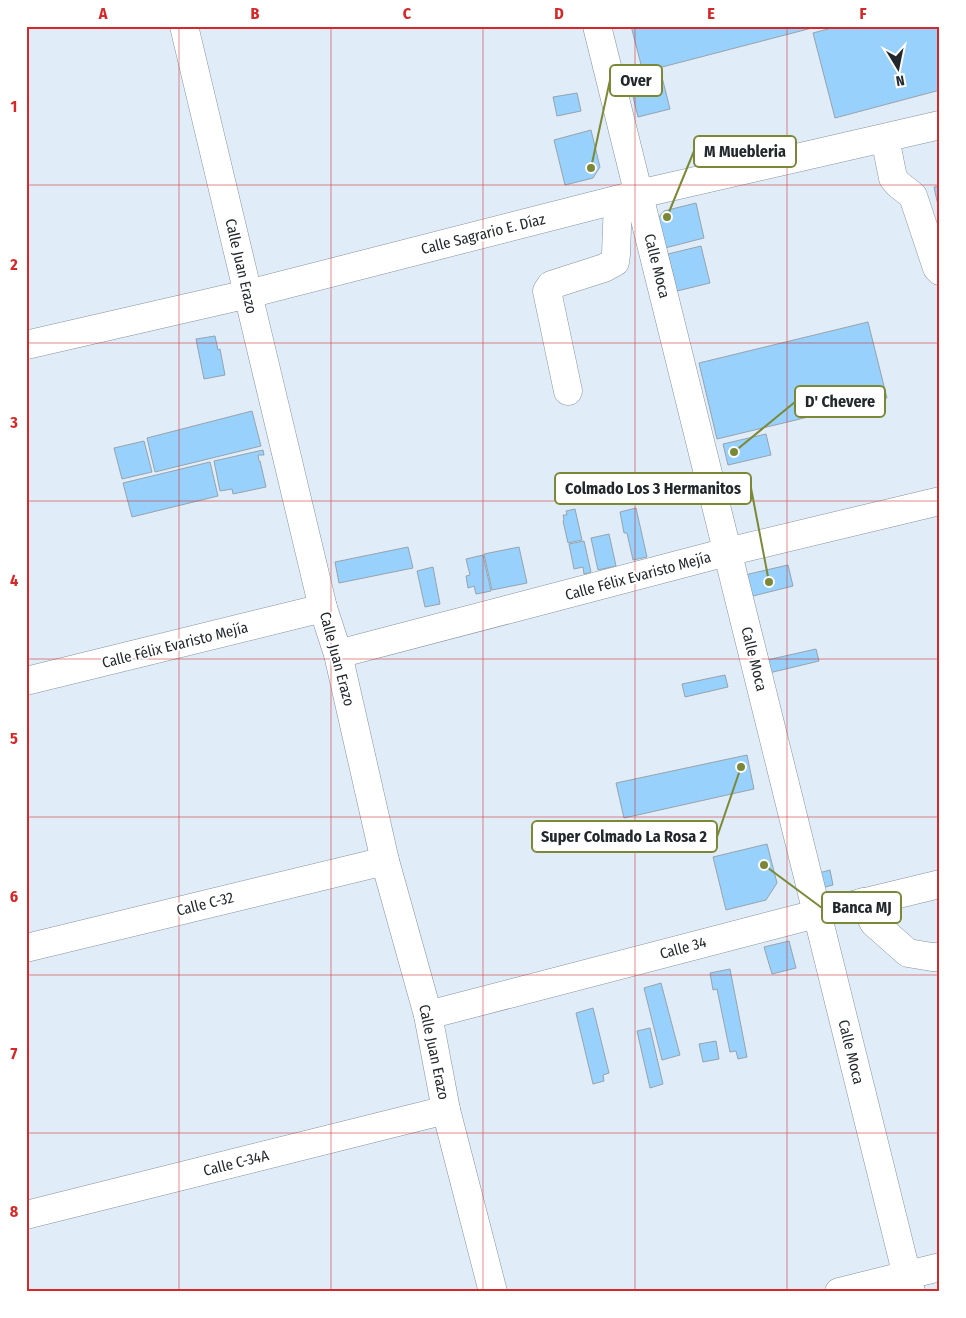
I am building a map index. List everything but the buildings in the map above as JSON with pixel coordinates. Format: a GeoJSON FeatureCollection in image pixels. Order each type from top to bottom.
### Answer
{"type":"FeatureCollection","features":[{"type":"Feature","properties":{"kind":"street","name":"Calle Juan Erazo"},"geometry":{"type":"LineString","coordinates":[[184,26],[324,608],[338,654],[385,861],[428,1015],[446,1110],[493,1292]]}},
{"type":"Feature","properties":{"kind":"street","name":"Calle Moca"},"geometry":{"type":"LineString","coordinates":[[597,26],[629,197],[727,552],[909,1283]]}},
{"type":"Feature","properties":{"kind":"street","name":"Calle Sagrario E. Díaz"},"geometry":{"type":"LineString","coordinates":[[26,345],[248,294],[629,197],[940,125]]}},
{"type":"Feature","properties":{"kind":"street"},"geometry":{"type":"LineString","coordinates":[[885,138],[893,178],[913,196],[937,268],[940,271]]}},
{"type":"Feature","properties":{"kind":"street"},"geometry":{"type":"LineString","coordinates":[[568,391],[547,291],[550,286],[604,268],[614,262],[629,197]]}},
{"type":"Feature","properties":{"kind":"street","name":"Calle Félix Evaristo Mejía"},"geometry":{"type":"LineString","coordinates":[[338,654],[727,552],[940,502]]}},
{"type":"Feature","properties":{"kind":"street","name":"Calle Félix Evaristo Mejía"},"geometry":{"type":"LineString","coordinates":[[26,681],[324,608]]}},
{"type":"Feature","properties":{"kind":"street","name":"Calle C-32"},"geometry":{"type":"LineString","coordinates":[[26,948],[385,861]]}},
{"type":"Feature","properties":{"kind":"street","name":"Calle 34"},"geometry":{"type":"LineString","coordinates":[[428,1015],[816,914],[940,884]]}},
{"type":"Feature","properties":{"kind":"street"},"geometry":{"type":"LineString","coordinates":[[864,902],[874,923],[908,952],[932,957],[940,956]]}},
{"type":"Feature","properties":{"kind":"street","name":"Calle C-34A"},"geometry":{"type":"LineString","coordinates":[[26,1215],[446,1110]]}},
{"type":"Feature","properties":{"kind":"street"},"geometry":{"type":"LineString","coordinates":[[839,1292],[909,1283],[940,1267]]}},
{"type":"Feature","properties":{"kind":"place","name":"Over"},"geometry":{"type":"Point","coordinates":[591,168]}},
{"type":"Feature","properties":{"kind":"place","name":"M Muebleria"},"geometry":{"type":"Point","coordinates":[667,217]}},
{"type":"Feature","properties":{"kind":"place","name":"D' Chevere"},"geometry":{"type":"Point","coordinates":[734,452]}},
{"type":"Feature","properties":{"kind":"place","name":"Colmado Los 3 Hermanitos"},"geometry":{"type":"Point","coordinates":[769,582]}},
{"type":"Feature","properties":{"kind":"place","name":"Super Colmado La Rosa 2"},"geometry":{"type":"Point","coordinates":[741,767]}},
{"type":"Feature","properties":{"kind":"place","name":"Banca MJ"},"geometry":{"type":"Point","coordinates":[764,865]}}]}
